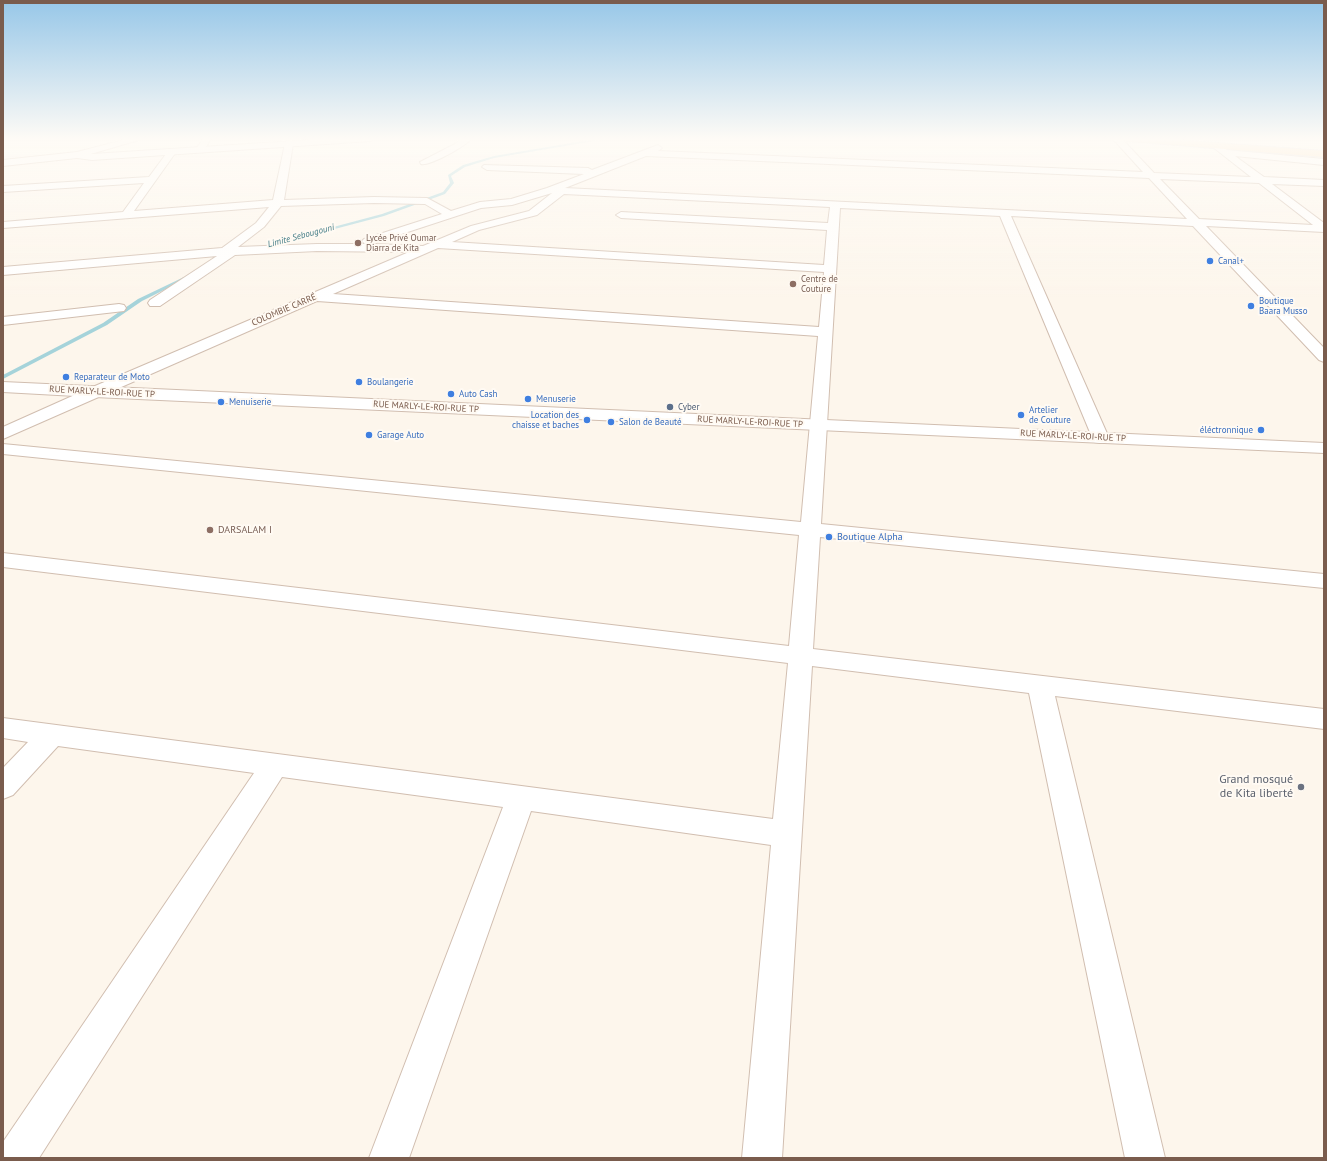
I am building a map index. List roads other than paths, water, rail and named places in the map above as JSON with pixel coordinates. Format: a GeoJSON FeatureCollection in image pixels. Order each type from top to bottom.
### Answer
{"type":"FeatureCollection","features":[{"type":"Feature","properties":{"kind":"street"},"geometry":{"type":"LineString","coordinates":[[126,215],[141,193]]}},
{"type":"Feature","properties":{"kind":"street"},"geometry":{"type":"LineString","coordinates":[[155,303],[229,251],[260,225],[278,203],[280,193]]}},
{"type":"Feature","properties":{"kind":"street"},"geometry":{"type":"LineString","coordinates":[[352,246],[480,205],[512,202],[544,193]]}},
{"type":"Feature","properties":{"kind":"street","name":"COLOMBIE CARRÉ"},"geometry":{"type":"LineString","coordinates":[[3,434],[94,392],[474,228],[533,213],[553,193]]}},
{"type":"Feature","properties":{"kind":"street"},"geometry":{"type":"LineString","coordinates":[[590,193],[834,216]]}},
{"type":"Feature","properties":{"kind":"street"},"geometry":{"type":"LineString","coordinates":[[1168,193],[1324,357]]}},
{"type":"Feature","properties":{"kind":"street"},"geometry":{"type":"LineString","coordinates":[[1278,193],[1324,228]]}},
{"type":"Feature","properties":{"kind":"street"},"geometry":{"type":"LineString","coordinates":[[3,225],[278,203],[374,200],[427,201],[451,214]]}},
{"type":"Feature","properties":{"kind":"street"},"geometry":{"type":"LineString","coordinates":[[621,215],[834,216],[1004,213],[1324,228]]}},
{"type":"Feature","properties":{"kind":"street"},"geometry":{"type":"LineString","coordinates":[[1004,213],[1100,438]]}},
{"type":"Feature","properties":{"kind":"street"},"geometry":{"type":"LineString","coordinates":[[762,1158],[834,216]]}},
{"type":"Feature","properties":{"kind":"street"},"geometry":{"type":"LineString","coordinates":[[3,271],[229,251],[352,246],[431,247],[830,269]]}},
{"type":"Feature","properties":{"kind":"street"},"geometry":{"type":"LineString","coordinates":[[315,297],[825,332]]}},
{"type":"Feature","properties":{"kind":"street"},"geometry":{"type":"LineString","coordinates":[[3,321],[118,308]]}},
{"type":"Feature","properties":{"kind":"street","name":"RUE MARLY-LE-ROI-RUE TP"},"geometry":{"type":"LineString","coordinates":[[5,387],[1324,448]]}},
{"type":"Feature","properties":{"kind":"street"},"geometry":{"type":"LineString","coordinates":[[3,449],[1324,581]]}},
{"type":"Feature","properties":{"kind":"street"},"geometry":{"type":"LineString","coordinates":[[3,560],[1324,719]]}},
{"type":"Feature","properties":{"kind":"street"},"geometry":{"type":"LineString","coordinates":[[1040,686],[1145,1158]]}},
{"type":"Feature","properties":{"kind":"street"},"geometry":{"type":"LineString","coordinates":[[3,728],[787,834]]}},
{"type":"Feature","properties":{"kind":"street"},"geometry":{"type":"LineString","coordinates":[[3,787],[52,734]]}},
{"type":"Feature","properties":{"kind":"street"},"geometry":{"type":"LineString","coordinates":[[16,1158],[275,764]]}},
{"type":"Feature","properties":{"kind":"street"},"geometry":{"type":"LineString","coordinates":[[389,1158],[521,798]]}},
{"type":"Feature","properties":{"kind":"waterway","name":"Limite Sebougouni"},"geometry":{"type":"LineString","coordinates":[[253,249],[383,215],[444,193]]}},
{"type":"Feature","properties":{"kind":"waterway","name":"Limite Sebougouni"},"geometry":{"type":"LineString","coordinates":[[3,377],[105,324],[140,300],[186,278]]}},
{"type":"Feature","properties":{"kind":"place","name":"Lycée Privé Oumar Diarra de Kita"},"geometry":{"type":"Point","coordinates":[358,243]}},
{"type":"Feature","properties":{"kind":"place","name":"Canal+"},"geometry":{"type":"Point","coordinates":[1210,261]}},
{"type":"Feature","properties":{"kind":"place","name":"Centre de Couture"},"geometry":{"type":"Point","coordinates":[793,284]}},
{"type":"Feature","properties":{"kind":"place","name":"Boutique Baara Musso"},"geometry":{"type":"Point","coordinates":[1251,306]}},
{"type":"Feature","properties":{"kind":"place","name":"Reparateur de Moto"},"geometry":{"type":"Point","coordinates":[66,377]}},
{"type":"Feature","properties":{"kind":"place","name":"Boulangerie"},"geometry":{"type":"Point","coordinates":[359,382]}},
{"type":"Feature","properties":{"kind":"place","name":"Auto Cash"},"geometry":{"type":"Point","coordinates":[451,394]}},
{"type":"Feature","properties":{"kind":"place","name":"Menuserie"},"geometry":{"type":"Point","coordinates":[528,399]}},
{"type":"Feature","properties":{"kind":"place","name":"Menuiserie"},"geometry":{"type":"Point","coordinates":[221,402]}},
{"type":"Feature","properties":{"kind":"place","name":"Cyber"},"geometry":{"type":"Point","coordinates":[670,407]}},
{"type":"Feature","properties":{"kind":"place","name":"Artelier de Couture"},"geometry":{"type":"Point","coordinates":[1021,415]}},
{"type":"Feature","properties":{"kind":"place","name":"Location des chaisse et baches"},"geometry":{"type":"Point","coordinates":[587,420]}},
{"type":"Feature","properties":{"kind":"place","name":"Salon de Beauté"},"geometry":{"type":"Point","coordinates":[611,422]}},
{"type":"Feature","properties":{"kind":"place","name":"éléctronnique"},"geometry":{"type":"Point","coordinates":[1261,430]}},
{"type":"Feature","properties":{"kind":"place","name":"Garage Auto"},"geometry":{"type":"Point","coordinates":[369,435]}},
{"type":"Feature","properties":{"kind":"place","name":"DARSALAM I"},"geometry":{"type":"Point","coordinates":[210,530]}},
{"type":"Feature","properties":{"kind":"place","name":"Boutique Alpha"},"geometry":{"type":"Point","coordinates":[829,537]}},
{"type":"Feature","properties":{"kind":"place","name":"Grand mosqué de Kita liberté"},"geometry":{"type":"Point","coordinates":[1301,787]}}]}
